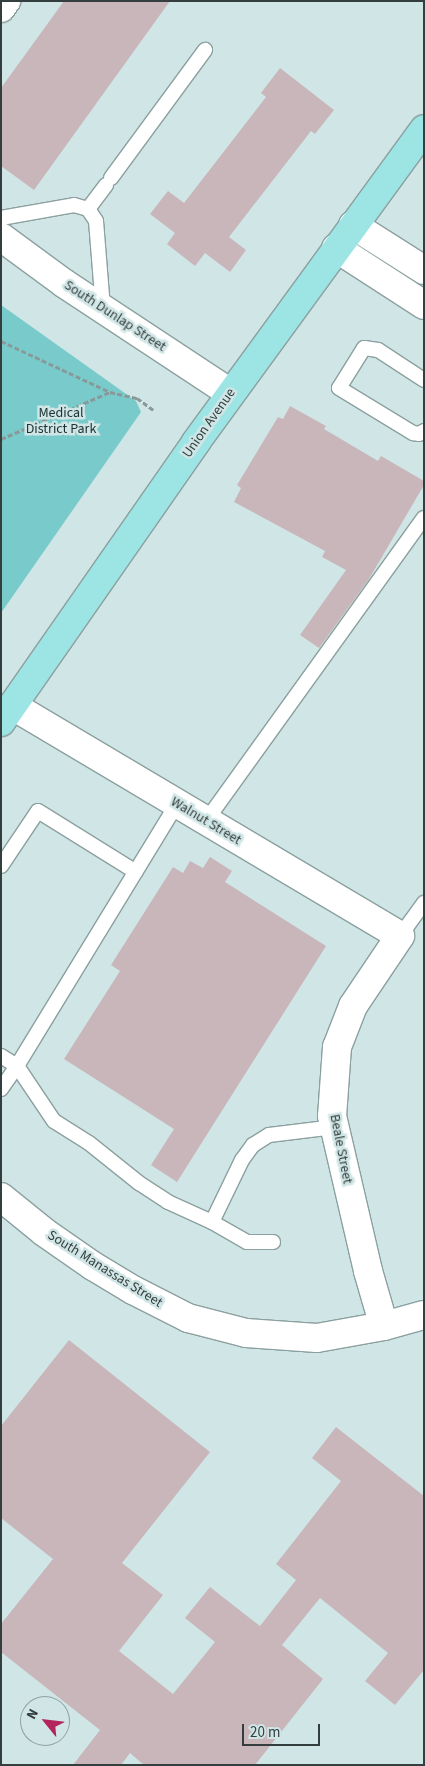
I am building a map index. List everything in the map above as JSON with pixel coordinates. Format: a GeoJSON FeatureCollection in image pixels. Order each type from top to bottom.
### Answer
{"type":"FeatureCollection","features":[{"type":"Feature","properties":{"kind":"main road","name":"Union Avenue"},"geometry":{"type":"LineString","coordinates":[[7,714],[230,393],[424,129]]}},
{"type":"Feature","properties":{"kind":"street"},"geometry":{"type":"LineString","coordinates":[[1,8],[6,1]]}},
{"type":"Feature","properties":{"kind":"street"},"geometry":{"type":"LineString","coordinates":[[353,225],[424,270]]}},
{"type":"Feature","properties":{"kind":"street","name":"South Dunlap Street"},"geometry":{"type":"LineString","coordinates":[[1,237],[65,284],[230,393]]}},
{"type":"Feature","properties":{"kind":"street"},"geometry":{"type":"LineString","coordinates":[[336,248],[424,304]]}},
{"type":"Feature","properties":{"kind":"street","name":"Walnut Street"},"geometry":{"type":"LineString","coordinates":[[7,714],[178,804],[400,936]]}},
{"type":"Feature","properties":{"kind":"street","name":"Beale Street"},"geometry":{"type":"LineString","coordinates":[[384,1326],[368,1271],[332,1116],[337,1047],[353,1006],[400,936]]}},
{"type":"Feature","properties":{"kind":"street","name":"South Manassas Street"},"geometry":{"type":"LineString","coordinates":[[1,1197],[44,1232],[94,1266],[133,1290],[188,1318],[246,1333],[317,1338],[384,1326],[424,1315]]}},
{"type":"Feature","properties":{"kind":"lane"},"geometry":{"type":"LineString","coordinates":[[88,209],[205,50]]}},
{"type":"Feature","properties":{"kind":"lane"},"geometry":{"type":"LineString","coordinates":[[1,218],[74,205],[88,209],[96,221],[103,308]]}},
{"type":"Feature","properties":{"kind":"lane"},"geometry":{"type":"LineString","coordinates":[[424,380],[378,350],[364,348],[339,388],[413,433],[419,434],[424,431]]}},
{"type":"Feature","properties":{"kind":"lane"},"geometry":{"type":"LineString","coordinates":[[206,821],[424,518]]}},
{"type":"Feature","properties":{"kind":"lane"},"geometry":{"type":"LineString","coordinates":[[1,1089],[178,804]]}},
{"type":"Feature","properties":{"kind":"lane"},"geometry":{"type":"LineString","coordinates":[[1,866],[38,811],[136,872]]}},
{"type":"Feature","properties":{"kind":"lane","name":"Beale Street"},"geometry":{"type":"LineString","coordinates":[[400,936],[424,903]]}},
{"type":"Feature","properties":{"kind":"lane"},"geometry":{"type":"LineString","coordinates":[[1,1056],[17,1066],[54,1121],[89,1143],[139,1183],[168,1202],[212,1222],[247,1242],[273,1242]]}},
{"type":"Feature","properties":{"kind":"lane"},"geometry":{"type":"LineString","coordinates":[[212,1222],[242,1160],[253,1145],[269,1135],[335,1127]]}},
{"type":"Feature","properties":{"kind":"path"},"geometry":{"type":"LineString","coordinates":[[1,341],[110,392],[137,398],[155,411]]}},
{"type":"Feature","properties":{"kind":"path"},"geometry":{"type":"LineString","coordinates":[[1,439],[110,392]]}},
{"type":"Feature","properties":{"kind":"green space","name":"Medical District Park"},"geometry":{"type":"Polygon","coordinates":[[[1,305],[136,401],[141,412],[1,613],[1,305]]]}},
{"type":"Feature","properties":{"kind":"building"},"geometry":{"type":"Polygon","coordinates":[[[64,1],[170,1],[34,190],[1,166],[1,88],[64,1]]]}},
{"type":"Feature","properties":{"kind":"building"},"geometry":{"type":"Polygon","coordinates":[[[280,68],[334,110],[315,134],[311,131],[229,237],[246,250],[230,272],[205,253],[195,266],[167,244],[175,233],[150,214],[168,191],[184,203],[266,97],[261,93],[280,68]]]}},
{"type":"Feature","properties":{"kind":"building"},"geometry":{"type":"Polygon","coordinates":[[[290,406],[326,426],[324,429],[378,461],[381,456],[424,481],[424,485],[369,579],[319,648],[300,635],[346,570],[322,557],[325,551],[234,502],[241,488],[237,485],[278,417],[283,419],[290,406]]]}},
{"type":"Feature","properties":{"kind":"building"},"geometry":{"type":"Polygon","coordinates":[[[210,857],[232,871],[225,882],[326,946],[177,1182],[151,1165],[174,1129],[64,1059],[120,971],[111,965],[173,867],[183,873],[190,861],[203,868],[210,857]]]}},
{"type":"Feature","properties":{"kind":"building"},"geometry":{"type":"Polygon","coordinates":[[[69,1340],[210,1452],[122,1563],[163,1595],[119,1651],[173,1694],[215,1642],[185,1618],[210,1587],[260,1626],[296,1580],[276,1564],[341,1481],[312,1458],[336,1427],[424,1496],[424,1670],[395,1705],[365,1681],[388,1653],[320,1598],[282,1645],[323,1679],[255,1765],[144,1765],[130,1753],[121,1765],[73,1765],[100,1730],[70,1706],[70,1696],[57,1696],[1,1652],[1,1624],[53,1559],[1,1518],[1,1426],[69,1340]]]}}]}
